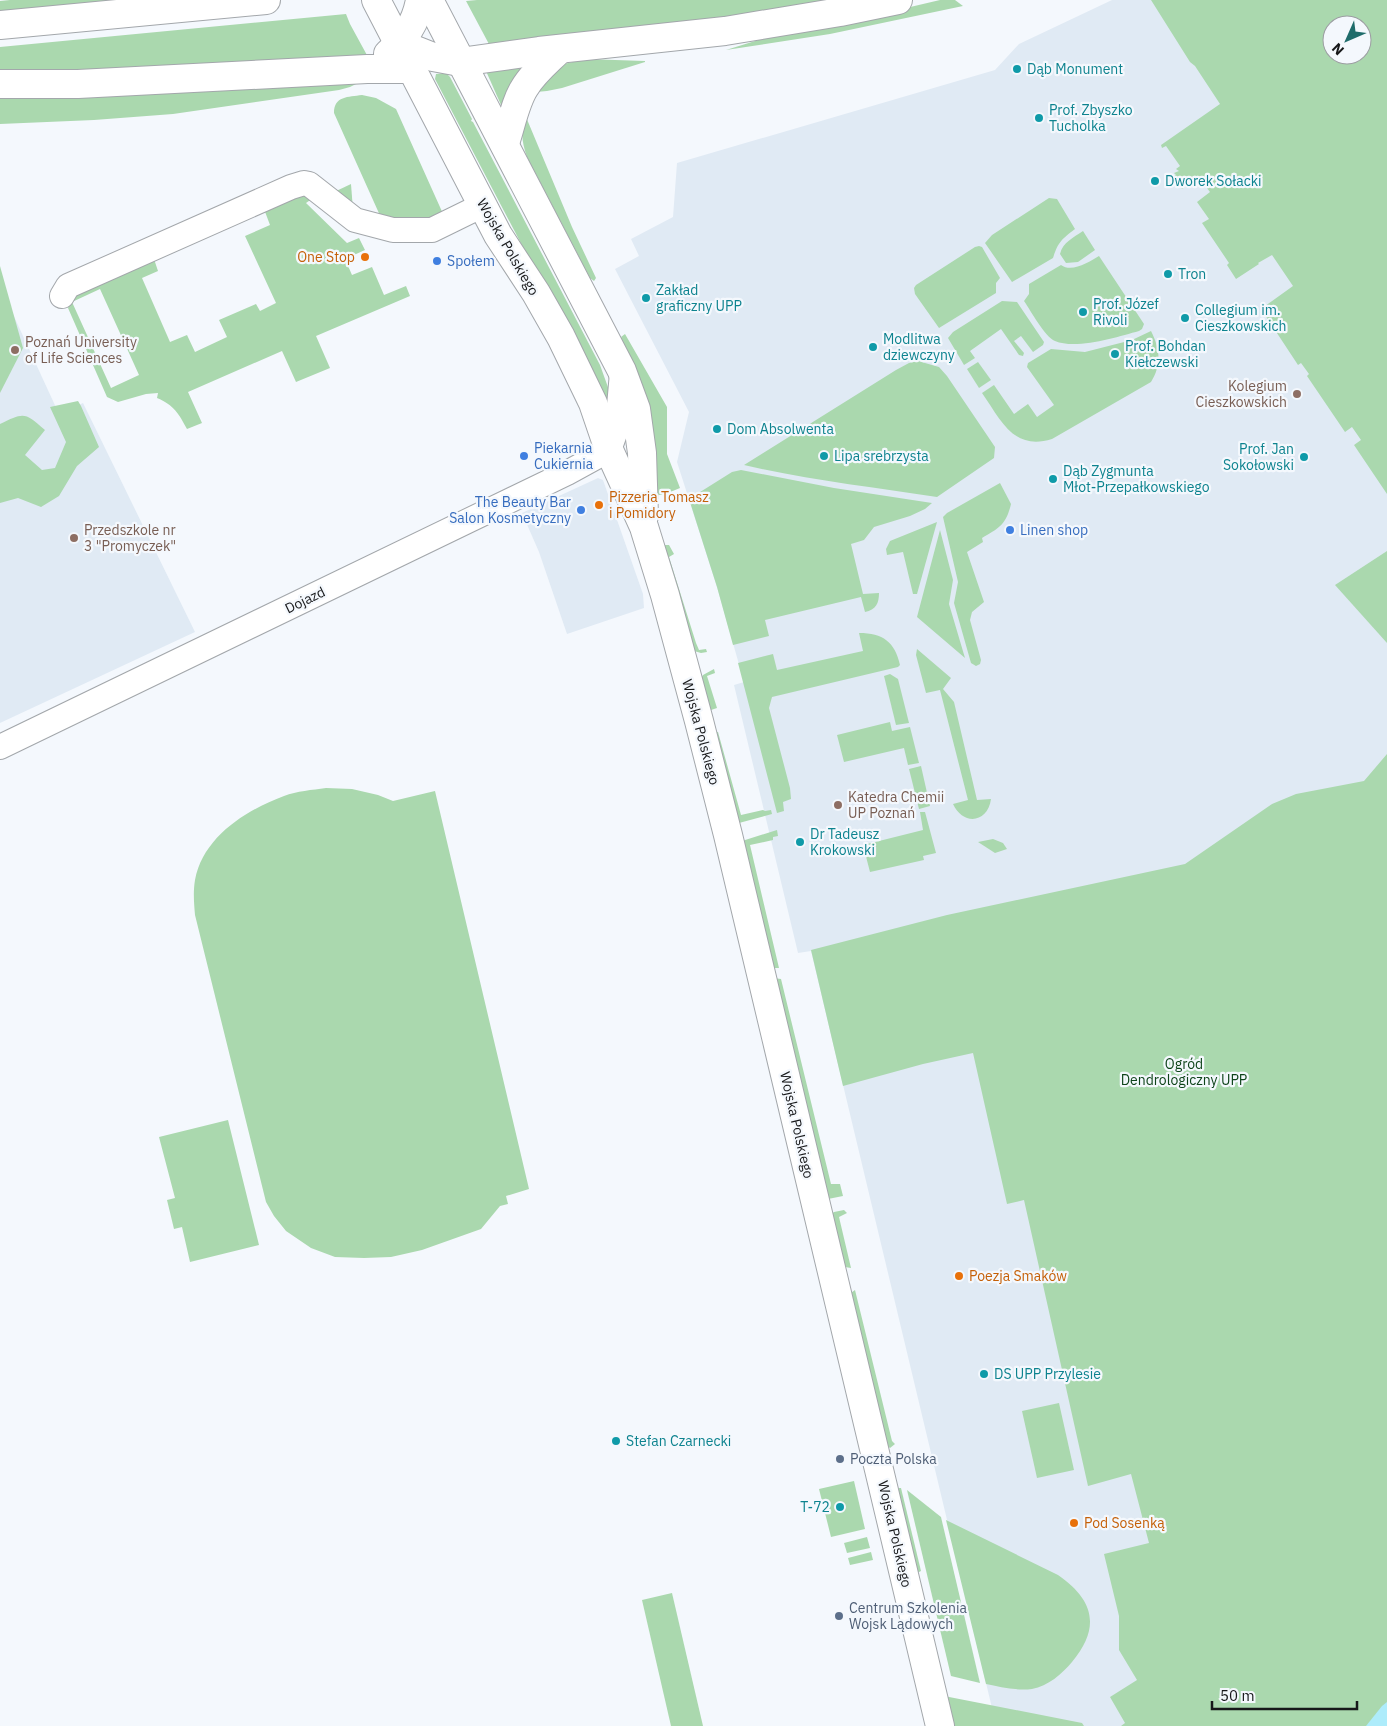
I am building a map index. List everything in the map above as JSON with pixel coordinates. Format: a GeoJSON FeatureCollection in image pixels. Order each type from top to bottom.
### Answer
{"type":"FeatureCollection","features":[{"type":"Feature","properties":{"kind":"street"},"geometry":{"type":"LineString","coordinates":[[0,25],[266,0]]}},
{"type":"Feature","properties":{"kind":"street"},"geometry":{"type":"LineString","coordinates":[[388,21],[433,57],[460,62],[725,31],[840,12],[898,0]]}},
{"type":"Feature","properties":{"kind":"street"},"geometry":{"type":"LineString","coordinates":[[388,21],[409,32],[425,8]]}},
{"type":"Feature","properties":{"kind":"street","name":"Wojska Polskiego"},"geometry":{"type":"LineString","coordinates":[[425,8],[460,62],[505,143],[622,370],[637,418],[643,469],[644,527]]}},
{"type":"Feature","properties":{"kind":"street"},"geometry":{"type":"LineString","coordinates":[[367,69],[383,59],[388,21]]}},
{"type":"Feature","properties":{"kind":"street","name":"Wojska Polskiego"},"geometry":{"type":"LineString","coordinates":[[388,21],[498,235],[536,293],[561,338],[593,403],[609,450],[644,527],[692,694],[728,835],[940,1726]]}},
{"type":"Feature","properties":{"kind":"street"},"geometry":{"type":"LineString","coordinates":[[505,143],[518,102],[526,85],[534,74],[560,49]]}},
{"type":"Feature","properties":{"kind":"street"},"geometry":{"type":"LineString","coordinates":[[0,84],[78,84],[367,69],[412,69]]}},
{"type":"Feature","properties":{"kind":"street"},"geometry":{"type":"LineString","coordinates":[[62,296],[68,286],[304,183],[313,186],[355,220],[393,230],[432,230],[483,205]]}},
{"type":"Feature","properties":{"kind":"street"},"geometry":{"type":"LineString","coordinates":[[609,450],[617,428],[622,370]]}},
{"type":"Feature","properties":{"kind":"street","name":"Dojazd"},"geometry":{"type":"LineString","coordinates":[[0,747],[567,473],[609,450]]}},
{"type":"Feature","properties":{"kind":"shaded area"},"geometry":{"type":"Polygon","coordinates":[[[1112,0],[1387,0],[1387,1726],[963,1726],[992,1708],[811,951],[798,953],[734,685],[744,682],[717,587],[677,462],[689,412],[615,269],[639,256],[631,239],[673,217],[677,163],[995,70],[1019,44],[1112,0]]]}},
{"type":"Feature","properties":{"kind":"shaded area","name":"Przedszkole nr 3 \"Promyczek\""},"geometry":{"type":"Polygon","coordinates":[[[0,286],[59,414],[83,403],[195,632],[0,723],[0,286]]]}},
{"type":"Feature","properties":{"kind":"shaded area"},"geometry":{"type":"Polygon","coordinates":[[[598,478],[603,480],[643,594],[644,608],[567,634],[539,552],[522,513],[598,478]]]}},
{"type":"Feature","properties":{"kind":"green space"},"geometry":{"type":"Polygon","coordinates":[[[130,0],[0,13],[0,1],[130,0]]]}},
{"type":"Feature","properties":{"kind":"green space"},"geometry":{"type":"Polygon","coordinates":[[[848,0],[791,11],[490,46],[466,1],[848,0]]]}},
{"type":"Feature","properties":{"kind":"green space"},"geometry":{"type":"Polygon","coordinates":[[[940,0],[955,0],[963,6],[830,34],[726,50],[775,35],[855,20],[940,0]]]}},
{"type":"Feature","properties":{"kind":"green space"},"geometry":{"type":"Polygon","coordinates":[[[1151,0],[1387,0],[1387,494],[1354,445],[1361,440],[1352,427],[1345,432],[1307,376],[1309,374],[1301,363],[1298,365],[1261,309],[1293,286],[1272,255],[1236,279],[1227,265],[1229,263],[1202,223],[1209,219],[1197,202],[1210,192],[1200,179],[1187,188],[1186,186],[1182,189],[1173,176],[1176,175],[1174,173],[1179,171],[1176,169],[1180,166],[1166,146],[1162,148],[1161,145],[1220,104],[1195,66],[1190,62],[1151,0]]]}},
{"type":"Feature","properties":{"kind":"green space"},"geometry":{"type":"Polygon","coordinates":[[[346,14],[368,57],[307,63],[0,73],[0,47],[346,14]]]}},
{"type":"Feature","properties":{"kind":"green space"},"geometry":{"type":"Polygon","coordinates":[[[585,59],[645,62],[562,88],[536,92],[538,83],[564,64],[585,59]]]}},
{"type":"Feature","properties":{"kind":"green space"},"geometry":{"type":"Polygon","coordinates":[[[526,66],[504,107],[501,105],[486,71],[526,66]]]}},
{"type":"Feature","properties":{"kind":"green space"},"geometry":{"type":"Polygon","coordinates":[[[446,73],[450,77],[472,119],[471,121],[600,365],[609,390],[608,405],[595,385],[435,79],[436,74],[446,73]]]}},
{"type":"Feature","properties":{"kind":"green space"},"geometry":{"type":"Polygon","coordinates":[[[364,80],[339,90],[173,114],[0,124],[0,93],[364,80]]]}},
{"type":"Feature","properties":{"kind":"green space"},"geometry":{"type":"Polygon","coordinates":[[[362,95],[376,98],[396,109],[444,216],[438,219],[382,220],[334,113],[336,103],[339,100],[362,95]]]}},
{"type":"Feature","properties":{"kind":"green space"},"geometry":{"type":"Polygon","coordinates":[[[526,117],[572,227],[596,278],[594,281],[590,278],[527,157],[522,137],[526,117]]]}},
{"type":"Feature","properties":{"kind":"green space"},"geometry":{"type":"Polygon","coordinates":[[[351,184],[353,210],[332,193],[351,184]]]}},
{"type":"Feature","properties":{"kind":"green space"},"geometry":{"type":"Polygon","coordinates":[[[301,193],[316,196],[306,203],[347,243],[359,238],[365,250],[345,259],[352,275],[372,267],[384,295],[406,286],[410,296],[316,336],[330,368],[296,382],[282,351],[188,392],[202,423],[187,429],[175,411],[168,404],[157,398],[158,393],[146,394],[118,402],[107,397],[68,308],[73,294],[154,259],[158,271],[142,278],[170,342],[187,335],[195,352],[227,337],[219,320],[256,304],[260,311],[276,303],[245,236],[270,225],[264,209],[301,193]],[[100,289],[72,302],[111,388],[139,375],[100,289]]]}},
{"type":"Feature","properties":{"kind":"green space"},"geometry":{"type":"Polygon","coordinates":[[[1049,198],[1057,199],[1075,229],[1061,241],[1053,258],[1012,282],[985,243],[992,235],[1049,198]]]}},
{"type":"Feature","properties":{"kind":"green space"},"geometry":{"type":"Polygon","coordinates":[[[1083,231],[1095,250],[1078,262],[1066,263],[1060,254],[1063,246],[1083,231]]]}},
{"type":"Feature","properties":{"kind":"green space"},"geometry":{"type":"Polygon","coordinates":[[[979,246],[982,247],[1000,278],[996,283],[996,293],[939,328],[915,294],[914,288],[979,246]]]}},
{"type":"Feature","properties":{"kind":"green space"},"geometry":{"type":"Polygon","coordinates":[[[1099,256],[1144,324],[1142,329],[1097,342],[1074,344],[1051,339],[1024,301],[1029,294],[1029,284],[1061,265],[1070,268],[1075,267],[1099,256]]]}},
{"type":"Feature","properties":{"kind":"green space"},"geometry":{"type":"Polygon","coordinates":[[[0,266],[23,348],[0,393],[0,266]]]}},
{"type":"Feature","properties":{"kind":"green space"},"geometry":{"type":"Polygon","coordinates":[[[1002,301],[1017,302],[1044,342],[1043,345],[1033,352],[1021,336],[1014,341],[1024,353],[1023,356],[1019,355],[1001,329],[970,351],[975,358],[964,365],[948,338],[953,332],[1002,301]]]}},
{"type":"Feature","properties":{"kind":"green space"},"geometry":{"type":"Polygon","coordinates":[[[1151,331],[1158,350],[1158,363],[1151,382],[1052,439],[1039,442],[1027,441],[1018,437],[1002,423],[982,393],[994,385],[1014,414],[1028,404],[1037,417],[1054,405],[1027,367],[1028,363],[1051,349],[1085,352],[1132,340],[1151,331]]]}},
{"type":"Feature","properties":{"kind":"green space"},"geometry":{"type":"Polygon","coordinates":[[[625,334],[667,407],[667,454],[680,488],[663,495],[655,495],[633,366],[621,337],[625,334]]]}},
{"type":"Feature","properties":{"kind":"green space"},"geometry":{"type":"Polygon","coordinates":[[[918,361],[939,367],[995,447],[994,458],[937,497],[816,479],[744,465],[896,370],[909,363],[918,361]]]}},
{"type":"Feature","properties":{"kind":"green space"},"geometry":{"type":"Polygon","coordinates":[[[978,362],[991,380],[979,388],[967,369],[978,362]]]}},
{"type":"Feature","properties":{"kind":"green space"},"geometry":{"type":"Polygon","coordinates":[[[78,401],[99,447],[77,466],[59,496],[41,507],[18,498],[0,503],[0,424],[14,417],[24,416],[38,424],[45,430],[25,455],[42,470],[55,468],[66,442],[50,407],[78,401]]]}},
{"type":"Feature","properties":{"kind":"green space"},"geometry":{"type":"Polygon","coordinates":[[[741,470],[834,488],[932,503],[925,509],[910,516],[874,527],[864,540],[851,544],[863,594],[879,593],[877,603],[872,610],[865,612],[861,597],[765,620],[769,636],[733,645],[689,499],[732,472],[741,470]]]}},
{"type":"Feature","properties":{"kind":"green space"},"geometry":{"type":"Polygon","coordinates":[[[1000,483],[1011,504],[1007,517],[1001,525],[982,538],[983,542],[967,552],[984,602],[972,612],[970,620],[981,660],[980,664],[976,666],[971,663],[954,603],[958,582],[943,517],[1000,483]]]}},
{"type":"Feature","properties":{"kind":"green space"},"geometry":{"type":"Polygon","coordinates":[[[937,522],[917,594],[913,594],[903,552],[887,555],[886,549],[890,541],[937,522]]]}},
{"type":"Feature","properties":{"kind":"green space"},"geometry":{"type":"Polygon","coordinates":[[[940,530],[953,580],[949,604],[965,658],[917,617],[940,530]]]}},
{"type":"Feature","properties":{"kind":"green space"},"geometry":{"type":"Polygon","coordinates":[[[664,545],[669,545],[674,554],[669,557],[696,643],[699,650],[706,649],[707,652],[694,651],[664,545]]]}},
{"type":"Feature","properties":{"kind":"green space"},"geometry":{"type":"Polygon","coordinates":[[[1387,551],[1387,643],[1335,585],[1387,551]]]}},
{"type":"Feature","properties":{"kind":"green space"},"geometry":{"type":"Polygon","coordinates":[[[859,633],[875,635],[887,640],[895,650],[900,665],[772,697],[769,708],[790,788],[791,799],[783,802],[784,811],[777,813],[738,663],[773,654],[777,670],[863,651],[859,633]]]}},
{"type":"Feature","properties":{"kind":"green space"},"geometry":{"type":"Polygon","coordinates":[[[917,649],[951,678],[943,689],[954,702],[977,800],[991,799],[985,813],[975,819],[963,816],[953,804],[968,800],[940,690],[926,693],[916,655],[917,649]]]}},
{"type":"Feature","properties":{"kind":"green space"},"geometry":{"type":"Polygon","coordinates":[[[714,669],[715,673],[707,676],[717,708],[711,710],[708,707],[699,682],[703,675],[714,669]]]}},
{"type":"Feature","properties":{"kind":"green space"},"geometry":{"type":"Polygon","coordinates":[[[890,674],[898,679],[909,723],[896,725],[884,676],[890,674]]]}},
{"type":"Feature","properties":{"kind":"green space"},"geometry":{"type":"Polygon","coordinates":[[[890,722],[892,731],[910,727],[919,763],[908,765],[904,748],[844,762],[837,735],[890,722]]]}},
{"type":"Feature","properties":{"kind":"green space"},"geometry":{"type":"Polygon","coordinates":[[[713,732],[718,732],[741,815],[763,810],[771,810],[772,814],[739,823],[713,732]]]}},
{"type":"Feature","properties":{"kind":"green space","name":"Ogród Dendrologiczny UPP"},"geometry":{"type":"Polygon","coordinates":[[[1387,754],[1387,1726],[1121,1726],[1125,1723],[1110,1697],[1137,1680],[1119,1650],[1119,1616],[1104,1554],[1149,1543],[1131,1474],[1088,1486],[1024,1200],[1007,1204],[973,1053],[923,1064],[843,1086],[811,950],[947,915],[1185,864],[1272,804],[1296,794],[1364,781],[1387,754]]]}},
{"type":"Feature","properties":{"kind":"green space"},"geometry":{"type":"Polygon","coordinates":[[[921,766],[930,806],[919,809],[909,769],[921,766]]]}},
{"type":"Feature","properties":{"kind":"green space"},"geometry":{"type":"Polygon","coordinates":[[[326,788],[352,789],[378,795],[393,801],[435,791],[529,1189],[506,1196],[508,1204],[500,1206],[481,1229],[422,1250],[391,1257],[335,1257],[311,1248],[286,1231],[274,1216],[266,1202],[195,915],[195,880],[200,865],[207,851],[228,827],[255,809],[284,796],[326,788]]]}},
{"type":"Feature","properties":{"kind":"green space"},"geometry":{"type":"Polygon","coordinates":[[[920,812],[925,812],[936,853],[923,856],[924,860],[870,872],[863,845],[923,830],[920,812]]]}},
{"type":"Feature","properties":{"kind":"green space"},"geometry":{"type":"Polygon","coordinates":[[[777,830],[778,836],[773,837],[773,840],[750,845],[779,968],[771,968],[742,841],[777,830]]]}},
{"type":"Feature","properties":{"kind":"green space"},"geometry":{"type":"Polygon","coordinates":[[[993,839],[1003,843],[1007,849],[995,853],[978,842],[993,839]]]}},
{"type":"Feature","properties":{"kind":"green space"},"geometry":{"type":"Polygon","coordinates":[[[773,978],[781,979],[831,1184],[840,1184],[843,1196],[828,1199],[773,978]]]}},
{"type":"Feature","properties":{"kind":"green space"},"geometry":{"type":"Polygon","coordinates":[[[228,1120],[259,1245],[190,1262],[182,1227],[174,1229],[167,1200],[175,1198],[159,1137],[228,1120]]]}},
{"type":"Feature","properties":{"kind":"green space"},"geometry":{"type":"Polygon","coordinates":[[[844,1210],[847,1213],[839,1217],[851,1268],[845,1267],[830,1215],[844,1210]]]}},
{"type":"Feature","properties":{"kind":"green space"},"geometry":{"type":"Polygon","coordinates":[[[855,1290],[892,1441],[895,1444],[890,1448],[885,1444],[848,1295],[855,1290]]]}},
{"type":"Feature","properties":{"kind":"green space"},"geometry":{"type":"Polygon","coordinates":[[[1059,1403],[1074,1470],[1037,1478],[1022,1411],[1059,1403]]]}},
{"type":"Feature","properties":{"kind":"green space"},"geometry":{"type":"Polygon","coordinates":[[[854,1481],[865,1529],[831,1537],[819,1489],[854,1481]]]}},
{"type":"Feature","properties":{"kind":"green space"},"geometry":{"type":"Polygon","coordinates":[[[899,1488],[901,1488],[921,1571],[915,1574],[898,1505],[899,1488]]]}},
{"type":"Feature","properties":{"kind":"green space"},"geometry":{"type":"Polygon","coordinates":[[[907,1490],[941,1517],[980,1683],[951,1676],[907,1490]]]}},
{"type":"Feature","properties":{"kind":"green space"},"geometry":{"type":"Polygon","coordinates":[[[946,1520],[1058,1575],[1070,1584],[1086,1604],[1090,1626],[1087,1637],[1072,1662],[1049,1682],[1032,1689],[986,1684],[946,1520]]]}},
{"type":"Feature","properties":{"kind":"green space"},"geometry":{"type":"Polygon","coordinates":[[[867,1537],[870,1548],[847,1553],[844,1543],[867,1537]]]}},
{"type":"Feature","properties":{"kind":"green space"},"geometry":{"type":"Polygon","coordinates":[[[871,1552],[873,1560],[850,1565],[848,1558],[871,1552]]]}},
{"type":"Feature","properties":{"kind":"green space"},"geometry":{"type":"Polygon","coordinates":[[[672,1593],[703,1726],[671,1726],[642,1600],[672,1593]]]}},
{"type":"Feature","properties":{"kind":"green space"},"geometry":{"type":"Polygon","coordinates":[[[944,1696],[1082,1723],[1084,1726],[951,1726],[944,1696]]]}},
{"type":"Feature","properties":{"kind":"water"},"geometry":{"type":"Polygon","coordinates":[[[1387,1702],[1387,1726],[1366,1726],[1382,1706],[1387,1702]]]}},
{"type":"Feature","properties":{"kind":"place","name":"Dąb Monument"},"geometry":{"type":"Point","coordinates":[1017,69]}},
{"type":"Feature","properties":{"kind":"place","name":"Prof. Zbyszko Tucholka"},"geometry":{"type":"Point","coordinates":[1039,118]}},
{"type":"Feature","properties":{"kind":"place","name":"Dworek Sołacki"},"geometry":{"type":"Point","coordinates":[1155,181]}},
{"type":"Feature","properties":{"kind":"place","name":"One Stop"},"geometry":{"type":"Point","coordinates":[365,257]}},
{"type":"Feature","properties":{"kind":"place","name":"Społem"},"geometry":{"type":"Point","coordinates":[437,261]}},
{"type":"Feature","properties":{"kind":"place","name":"Tron"},"geometry":{"type":"Point","coordinates":[1168,274]}},
{"type":"Feature","properties":{"kind":"place","name":"Zakład graficzny UPP"},"geometry":{"type":"Point","coordinates":[646,298]}},
{"type":"Feature","properties":{"kind":"place","name":"Prof. Józef Rivoli"},"geometry":{"type":"Point","coordinates":[1083,312]}},
{"type":"Feature","properties":{"kind":"place","name":"Collegium im. Cieszkowskich"},"geometry":{"type":"Point","coordinates":[1185,318]}},
{"type":"Feature","properties":{"kind":"place","name":"Modlitwa dziewczyny"},"geometry":{"type":"Point","coordinates":[873,347]}},
{"type":"Feature","properties":{"kind":"place","name":"Poznań University of Life Sciences"},"geometry":{"type":"Point","coordinates":[15,350]}},
{"type":"Feature","properties":{"kind":"place","name":"Prof. Bohdan Kiełczewski"},"geometry":{"type":"Point","coordinates":[1115,354]}},
{"type":"Feature","properties":{"kind":"place","name":"Kolegium Cieszkowskich"},"geometry":{"type":"Point","coordinates":[1297,394]}},
{"type":"Feature","properties":{"kind":"place","name":"Dom Absolwenta"},"geometry":{"type":"Point","coordinates":[717,429]}},
{"type":"Feature","properties":{"kind":"place","name":"Piekarnia Cukiernia"},"geometry":{"type":"Point","coordinates":[524,456]}},
{"type":"Feature","properties":{"kind":"place","name":"Lipa srebrzysta"},"geometry":{"type":"Point","coordinates":[824,456]}},
{"type":"Feature","properties":{"kind":"place","name":"Prof. Jan Sokołowski"},"geometry":{"type":"Point","coordinates":[1304,457]}},
{"type":"Feature","properties":{"kind":"place","name":"Dąb Zygmunta Młot-Przepałkowskiego"},"geometry":{"type":"Point","coordinates":[1053,479]}},
{"type":"Feature","properties":{"kind":"place","name":"Pizzeria Tomasz i Pomidory"},"geometry":{"type":"Point","coordinates":[599,505]}},
{"type":"Feature","properties":{"kind":"place","name":"The Beauty Bar Salon Kosmetyczny"},"geometry":{"type":"Point","coordinates":[581,510]}},
{"type":"Feature","properties":{"kind":"place","name":"Linen shop"},"geometry":{"type":"Point","coordinates":[1010,530]}},
{"type":"Feature","properties":{"kind":"place","name":"Przedszkole nr 3 \"Promyczek\""},"geometry":{"type":"Point","coordinates":[74,538]}},
{"type":"Feature","properties":{"kind":"place","name":"Katedra Chemii UP Poznań"},"geometry":{"type":"Point","coordinates":[838,805]}},
{"type":"Feature","properties":{"kind":"place","name":"Dr Tadeusz Krokowski"},"geometry":{"type":"Point","coordinates":[800,842]}},
{"type":"Feature","properties":{"kind":"place","name":"Poezja Smaków"},"geometry":{"type":"Point","coordinates":[959,1276]}},
{"type":"Feature","properties":{"kind":"place","name":"DS UPP Przylesie"},"geometry":{"type":"Point","coordinates":[984,1374]}},
{"type":"Feature","properties":{"kind":"place","name":"Stefan Czarnecki"},"geometry":{"type":"Point","coordinates":[616,1441]}},
{"type":"Feature","properties":{"kind":"place","name":"Poczta Polska"},"geometry":{"type":"Point","coordinates":[840,1459]}},
{"type":"Feature","properties":{"kind":"place","name":"T-72"},"geometry":{"type":"Point","coordinates":[840,1507]}},
{"type":"Feature","properties":{"kind":"place","name":"Pod Sosenką"},"geometry":{"type":"Point","coordinates":[1074,1523]}},
{"type":"Feature","properties":{"kind":"place","name":"Centrum Szkolenia Wojsk Lądowych"},"geometry":{"type":"Point","coordinates":[839,1616]}}]}
